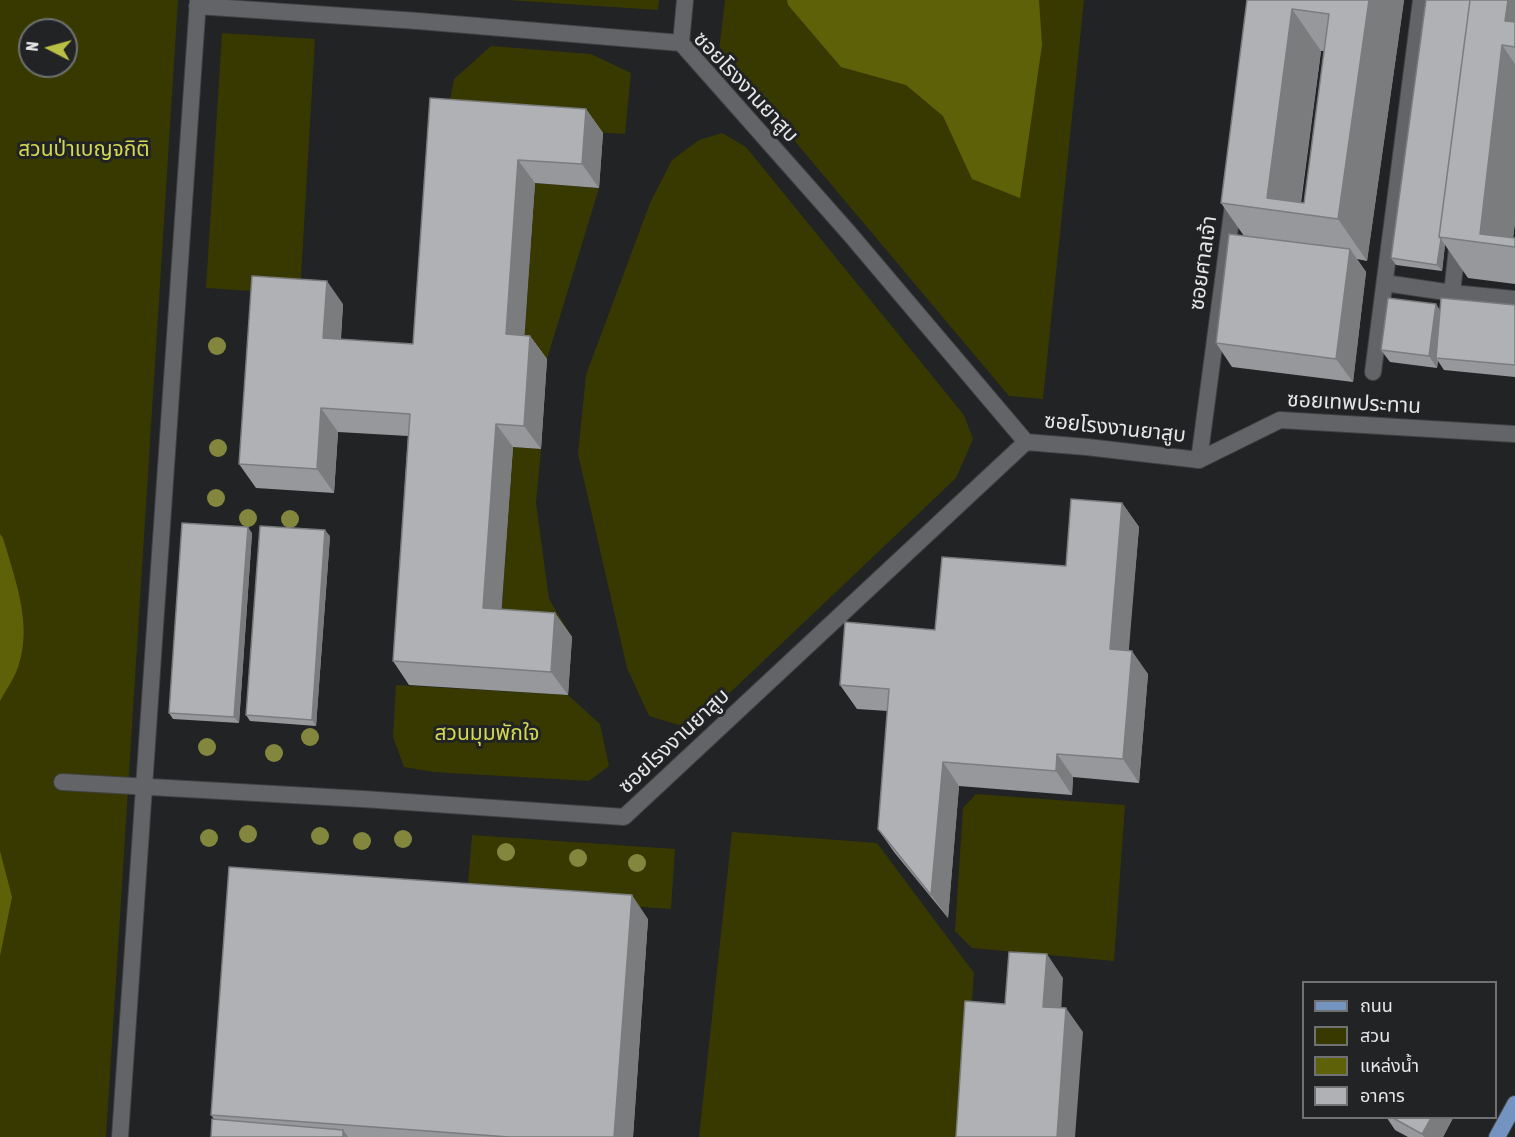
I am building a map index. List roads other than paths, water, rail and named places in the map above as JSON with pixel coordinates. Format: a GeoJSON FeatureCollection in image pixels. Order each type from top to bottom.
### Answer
{"type":"FeatureCollection","features":[{"type":"Feature","properties":{"kind":"main road"},"geometry":{"type":"LineString","coordinates":[[1497,1137],[1515,1104]]}},
{"type":"Feature","properties":{"kind":"street"},"geometry":{"type":"LineString","coordinates":[[681,44],[685,0]]}},
{"type":"Feature","properties":{"kind":"street"},"geometry":{"type":"LineString","coordinates":[[1373,372],[1421,0]]}},
{"type":"Feature","properties":{"kind":"street"},"geometry":{"type":"LineString","coordinates":[[120,1137],[197,3]]}},
{"type":"Feature","properties":{"kind":"street","name":"ซอยโรงงานยาสูบ"},"geometry":{"type":"LineString","coordinates":[[197,3],[681,44],[849,233],[1026,442],[1199,460]]}},
{"type":"Feature","properties":{"kind":"street","name":"ซอยศาลเจ้า"},"geometry":{"type":"LineString","coordinates":[[1199,460],[1236,184]]}},
{"type":"Feature","properties":{"kind":"street"},"geometry":{"type":"LineString","coordinates":[[1452,293],[1461,222]]}},
{"type":"Feature","properties":{"kind":"street"},"geometry":{"type":"LineString","coordinates":[[1384,283],[1515,299]]}},
{"type":"Feature","properties":{"kind":"street","name":"ซอยเทพประทาน"},"geometry":{"type":"LineString","coordinates":[[1199,460],[1280,420],[1515,434]]}},
{"type":"Feature","properties":{"kind":"street","name":"ซอยโรงงานยาสูบ"},"geometry":{"type":"LineString","coordinates":[[62,782],[624,817],[1026,442]]}},
{"type":"Feature","properties":{"kind":"water"},"geometry":{"type":"Polygon","coordinates":[[[787,0],[1039,0],[1042,45],[1020,198],[972,179],[943,116],[906,85],[841,67],[788,5],[787,0]]]}},
{"type":"Feature","properties":{"kind":"water"},"geometry":{"type":"Polygon","coordinates":[[[0,534],[21,602],[24,635],[18,667],[0,701],[0,534]]]}},
{"type":"Feature","properties":{"kind":"water"},"geometry":{"type":"Polygon","coordinates":[[[0,851],[12,897],[0,956],[0,851]]]}},
{"type":"Feature","properties":{"kind":"park label","name":"สวนป่าเบญจกิติ"},"geometry":{"type":"Point","coordinates":[84,149]}},
{"type":"Feature","properties":{"kind":"park label","name":"สวนมุมพักใจ"},"geometry":{"type":"Point","coordinates":[487,733]}}]}
